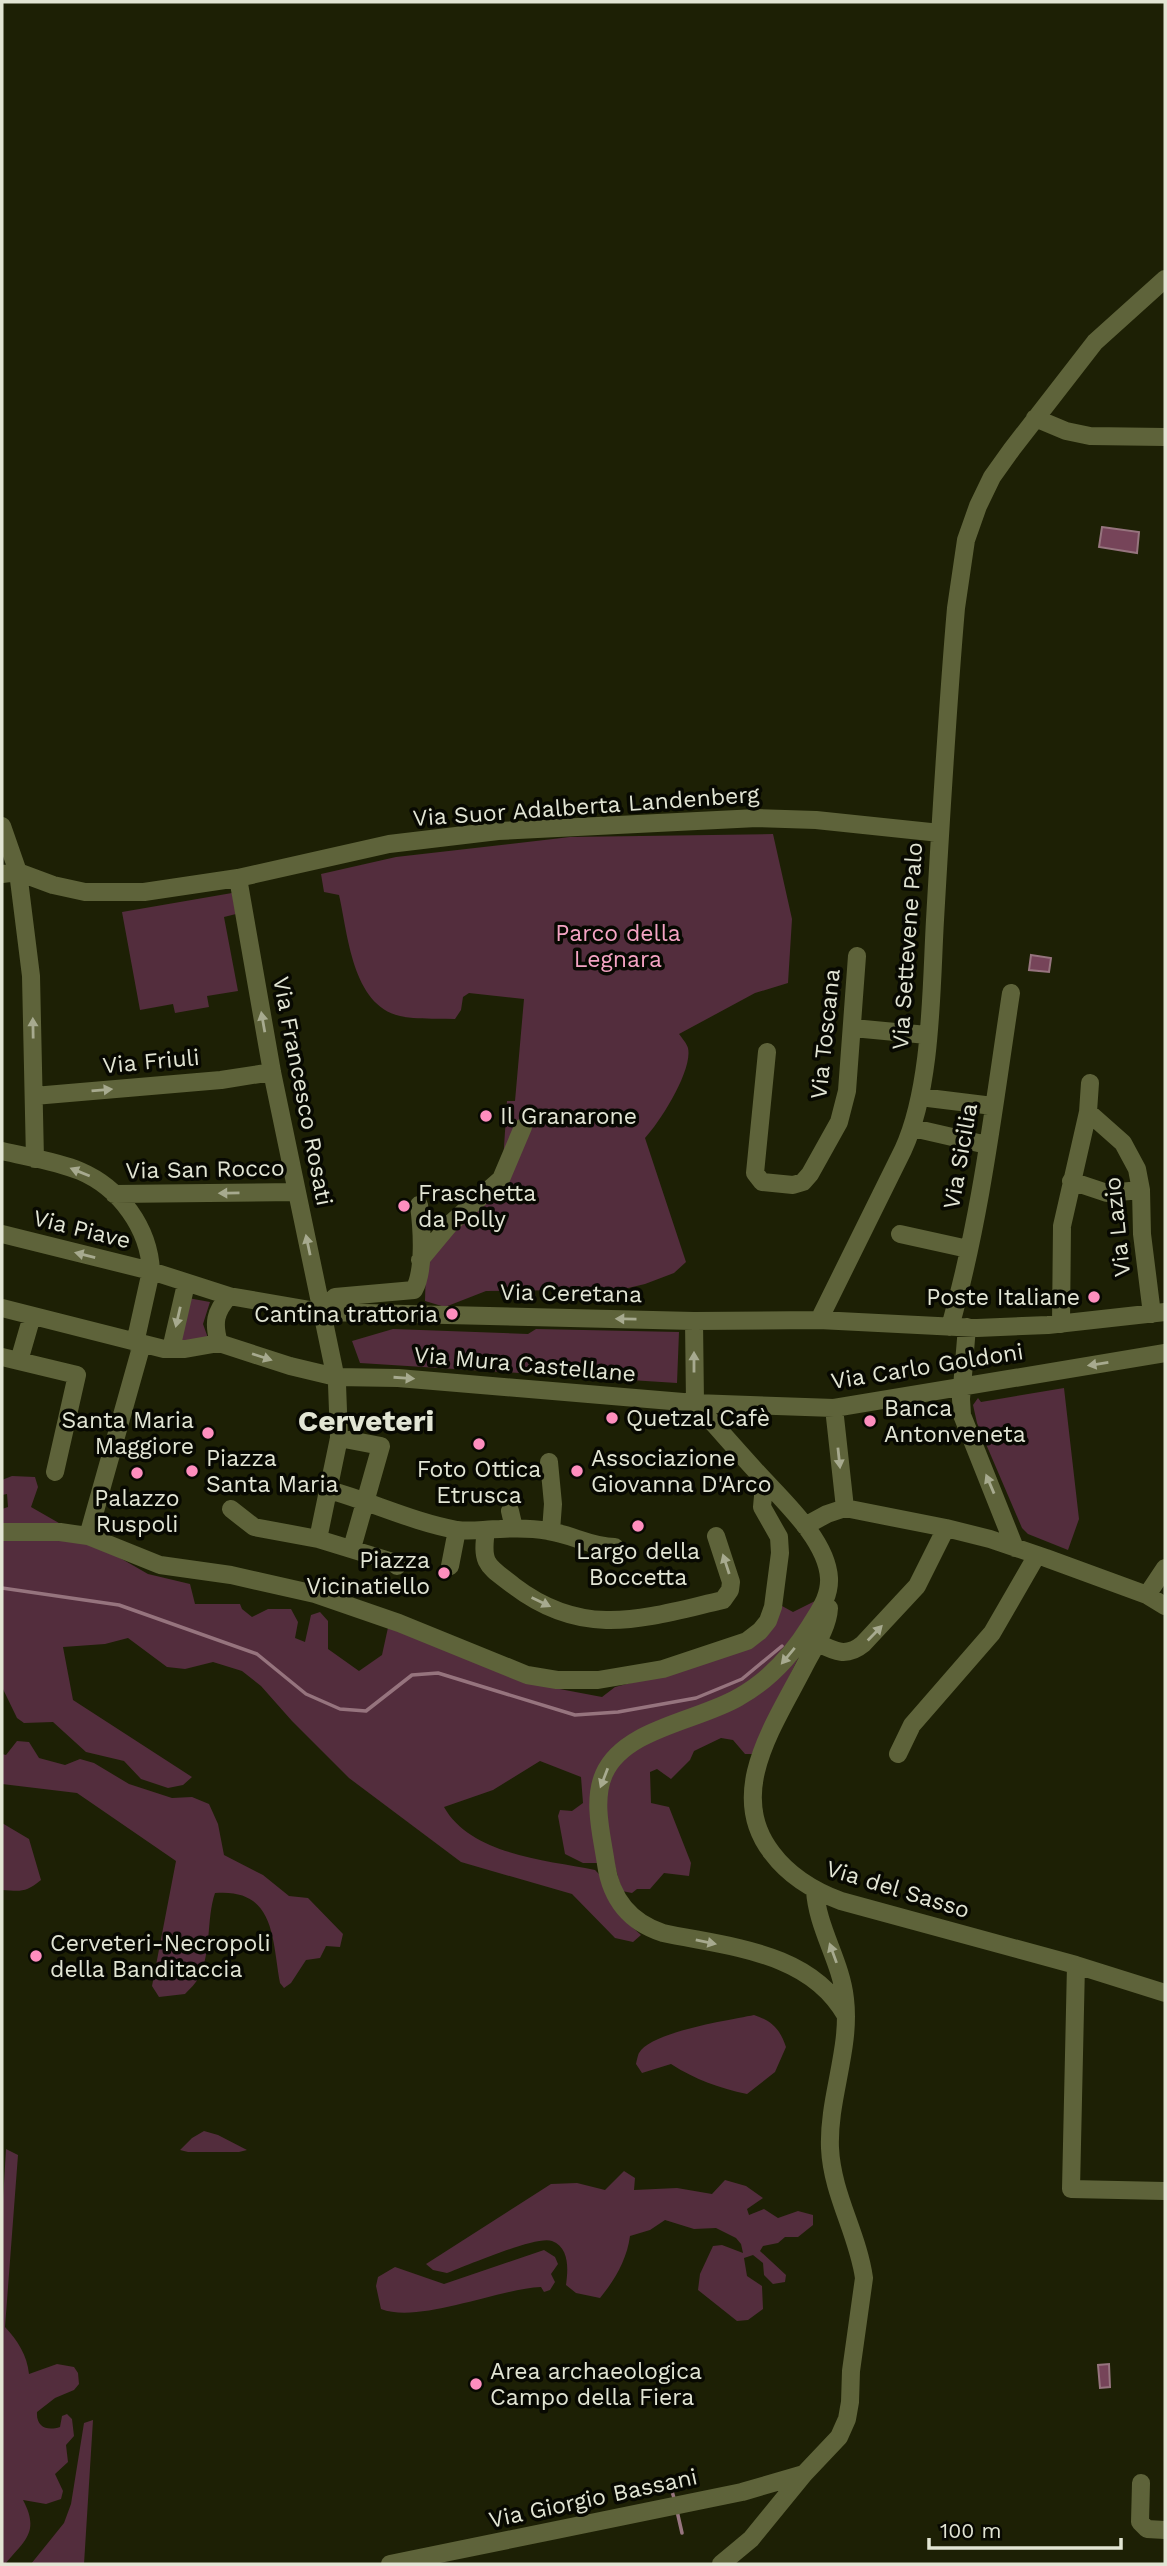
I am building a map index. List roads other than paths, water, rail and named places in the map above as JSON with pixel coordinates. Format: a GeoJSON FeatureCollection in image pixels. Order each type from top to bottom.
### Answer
{"type":"FeatureCollection","features":[{"type":"Feature","properties":{"kind":"street","name":"Via Settevene Palo"},"geometry":{"type":"LineString","coordinates":[[819,1320],[913,1128],[920,1097],[927,1035],[956,608],[966,540],[992,477],[1035,418],[1096,342],[1165,279]]}},
{"type":"Feature","properties":{"kind":"street"},"geometry":{"type":"LineString","coordinates":[[1035,418],[1082,435],[1165,437]]}},
{"type":"Feature","properties":{"kind":"street","name":"Via Suor Adalberta Landenberg"},"geometry":{"type":"LineString","coordinates":[[10,873],[64,888],[97,893],[144,892],[238,878],[389,844],[547,828],[757,818],[816,820],[940,833]]}},
{"type":"Feature","properties":{"kind":"street"},"geometry":{"type":"LineString","coordinates":[[2,826],[32,983],[35,1159]]}},
{"type":"Feature","properties":{"kind":"street","name":"Via Francesco Rosati"},"geometry":{"type":"LineString","coordinates":[[238,878],[272,1072],[322,1312]]}},
{"type":"Feature","properties":{"kind":"street","name":"Via Toscana"},"geometry":{"type":"LineString","coordinates":[[767,1052],[755,1173],[762,1182],[796,1185],[810,1174],[841,1115],[847,1091],[857,956]]}},
{"type":"Feature","properties":{"kind":"street","name":"Via Sicilia"},"geometry":{"type":"LineString","coordinates":[[1011,993],[961,1289],[958,1327],[964,1386],[961,1407],[965,1424],[1015,1548]]}},
{"type":"Feature","properties":{"kind":"street"},"geometry":{"type":"LineString","coordinates":[[853,1028],[927,1035]]}},
{"type":"Feature","properties":{"kind":"street","name":"Via Friuli"},"geometry":{"type":"LineString","coordinates":[[34,1096],[221,1080],[272,1072]]}},
{"type":"Feature","properties":{"kind":"street"},"geometry":{"type":"LineString","coordinates":[[1061,1324],[1061,1239],[1071,1181],[1088,1112],[1090,1083]]}},
{"type":"Feature","properties":{"kind":"street"},"geometry":{"type":"LineString","coordinates":[[920,1097],[993,1106]]}},
{"type":"Feature","properties":{"kind":"street","name":"Via Lazio"},"geometry":{"type":"LineString","coordinates":[[1088,1112],[1126,1148],[1137,1169],[1141,1190],[1142,1234],[1159,1313]]}},
{"type":"Feature","properties":{"kind":"street"},"geometry":{"type":"LineString","coordinates":[[420,1260],[450,1224],[501,1179],[523,1127]]}},
{"type":"Feature","properties":{"kind":"street"},"geometry":{"type":"LineString","coordinates":[[913,1128],[987,1145]]}},
{"type":"Feature","properties":{"kind":"street"},"geometry":{"type":"LineString","coordinates":[[2,1151],[78,1170],[97,1180],[114,1194],[143,1231],[149,1249],[151,1271],[138,1343],[89,1536]]}},
{"type":"Feature","properties":{"kind":"street"},"geometry":{"type":"LineString","coordinates":[[1071,1181],[1107,1193],[1141,1190]]}},
{"type":"Feature","properties":{"kind":"street","name":"Via San Rocco"},"geometry":{"type":"LineString","coordinates":[[114,1194],[297,1192]]}},
{"type":"Feature","properties":{"kind":"street"},"geometry":{"type":"LineString","coordinates":[[318,1539],[339,1438],[336,1377],[322,1312],[335,1297],[414,1290],[419,1283],[422,1230],[419,1205]]}},
{"type":"Feature","properties":{"kind":"street","name":"Via Piave"},"geometry":{"type":"LineString","coordinates":[[2,1234],[151,1271],[229,1296]]}},
{"type":"Feature","properties":{"kind":"street"},"geometry":{"type":"LineString","coordinates":[[900,1234],[968,1249]]}},
{"type":"Feature","properties":{"kind":"street"},"geometry":{"type":"LineString","coordinates":[[171,1349],[186,1284]]}},
{"type":"Feature","properties":{"kind":"street"},"geometry":{"type":"LineString","coordinates":[[2,1308],[171,1349],[219,1343],[215,1319],[229,1296]]}},
{"type":"Feature","properties":{"kind":"street","name":"Via Ceretana"},"geometry":{"type":"LineString","coordinates":[[229,1296],[322,1312],[694,1321],[819,1320]]}},
{"type":"Feature","properties":{"kind":"street"},"geometry":{"type":"LineString","coordinates":[[819,1320],[958,1327],[1061,1324],[1159,1313]]}},
{"type":"Feature","properties":{"kind":"street"},"geometry":{"type":"LineString","coordinates":[[32,1316],[10,1359],[77,1375],[55,1472]]}},
{"type":"Feature","properties":{"kind":"street"},"geometry":{"type":"LineString","coordinates":[[694,1321],[695,1403]]}},
{"type":"Feature","properties":{"kind":"street","name":"Via Mura Castellane"},"geometry":{"type":"LineString","coordinates":[[219,1343],[290,1366],[336,1377],[398,1378],[695,1403]]}},
{"type":"Feature","properties":{"kind":"street","name":"Via Carlo Goldoni"},"geometry":{"type":"LineString","coordinates":[[695,1403],[834,1408],[1165,1353]]}},
{"type":"Feature","properties":{"kind":"street","name":"Via del Sasso"},"geometry":{"type":"LineString","coordinates":[[695,1403],[805,1526],[820,1547],[827,1563],[828,1616],[755,1769],[751,1797],[755,1822],[768,1849],[792,1875],[815,1890],[848,1903],[1076,1965],[1165,1993]]}},
{"type":"Feature","properties":{"kind":"street"},"geometry":{"type":"LineString","coordinates":[[834,1408],[845,1508]]}},
{"type":"Feature","properties":{"kind":"street"},"geometry":{"type":"LineString","coordinates":[[339,1438],[379,1453],[352,1548]]}},
{"type":"Feature","properties":{"kind":"street"},"geometry":{"type":"LineString","coordinates":[[549,1462],[553,1504],[551,1531]]}},
{"type":"Feature","properties":{"kind":"street"},"geometry":{"type":"LineString","coordinates":[[2,1532],[60,1532],[89,1536],[160,1565],[231,1575],[315,1594],[399,1623],[527,1675],[557,1680],[598,1680],[663,1669],[747,1641],[760,1631],[773,1608],[780,1553],[779,1537],[762,1507],[762,1499],[769,1486]]}},
{"type":"Feature","properties":{"kind":"street"},"geometry":{"type":"LineString","coordinates":[[329,1490],[366,1501],[420,1526],[486,1530],[512,1519],[588,1543],[615,1547]]}},
{"type":"Feature","properties":{"kind":"street"},"geometry":{"type":"LineString","coordinates":[[805,1526],[845,1508],[946,1528],[1037,1555],[1156,1596],[1165,1606]]}},
{"type":"Feature","properties":{"kind":"street"},"geometry":{"type":"LineString","coordinates":[[231,1509],[254,1527],[352,1548],[393,1562],[397,1566]]}},
{"type":"Feature","properties":{"kind":"street"},"geometry":{"type":"LineString","coordinates":[[816,1642],[844,1653],[854,1651],[863,1644],[916,1586],[946,1528]]}},
{"type":"Feature","properties":{"kind":"street"},"geometry":{"type":"LineString","coordinates":[[450,1566],[457,1530]]}},
{"type":"Feature","properties":{"kind":"street"},"geometry":{"type":"LineString","coordinates":[[486,1530],[483,1550],[486,1562],[521,1591],[549,1607],[589,1620],[634,1620],[723,1600],[730,1590],[731,1582],[716,1536]]}},
{"type":"Feature","properties":{"kind":"street"},"geometry":{"type":"LineString","coordinates":[[898,1754],[903,1738],[912,1725],[992,1633],[1037,1555]]}},
{"type":"Feature","properties":{"kind":"street"},"geometry":{"type":"LineString","coordinates":[[1156,1596],[1165,1568]]}},
{"type":"Feature","properties":{"kind":"street"},"geometry":{"type":"LineString","coordinates":[[826,1599],[792,1651],[755,1687],[723,1706],[653,1733],[624,1748],[612,1760],[604,1775],[599,1807],[611,1887],[622,1906],[634,1919],[663,1933],[785,1962],[821,1984],[836,2000],[846,2017]]}},
{"type":"Feature","properties":{"kind":"street"},"geometry":{"type":"LineString","coordinates":[[721,2564],[751,2539],[804,2474],[839,2437],[847,2419],[864,2278],[862,2263],[831,2165],[831,2116],[846,2017],[842,1982],[821,1921],[815,1890]]}},
{"type":"Feature","properties":{"kind":"street"},"geometry":{"type":"LineString","coordinates":[[1076,1965],[1071,2189],[1165,2191]]}},
{"type":"Feature","properties":{"kind":"street","name":"Via Giorgio Bassani"},"geometry":{"type":"LineString","coordinates":[[395,2563],[742,2492],[804,2474]]}},
{"type":"Feature","properties":{"kind":"street"},"geometry":{"type":"LineString","coordinates":[[1141,2483],[1140,2522],[1147,2529],[1165,2530]]}},
{"type":"Feature","properties":{"kind":"waterway"},"geometry":{"type":"LineString","coordinates":[[2,1588],[119,1605],[257,1654],[306,1694],[340,1709],[366,1711],[412,1675],[438,1673],[575,1715],[618,1712],[696,1698],[742,1679],[782,1646]]}},
{"type":"Feature","properties":{"kind":"waterway"},"geometry":{"type":"LineString","coordinates":[[671,2488],[674,2498]]}},
{"type":"Feature","properties":{"kind":"waterway"},"geometry":{"type":"LineString","coordinates":[[677,2511],[682,2533]]}},
{"type":"Feature","properties":{"kind":"place","name":"Il Granarone"},"geometry":{"type":"Point","coordinates":[486,1116]}},
{"type":"Feature","properties":{"kind":"place","name":"Fraschetta da Polly"},"geometry":{"type":"Point","coordinates":[404,1206]}},
{"type":"Feature","properties":{"kind":"place","name":"Poste Italiane"},"geometry":{"type":"Point","coordinates":[1094,1297]}},
{"type":"Feature","properties":{"kind":"place","name":"Cantina trattoria"},"geometry":{"type":"Point","coordinates":[452,1314]}},
{"type":"Feature","properties":{"kind":"place","name":"Quetzal Cafè"},"geometry":{"type":"Point","coordinates":[612,1418]}},
{"type":"Feature","properties":{"kind":"place","name":"Banca Antonveneta"},"geometry":{"type":"Point","coordinates":[870,1421]}},
{"type":"Feature","properties":{"kind":"place","name":"Santa Maria Maggiore"},"geometry":{"type":"Point","coordinates":[208,1433]}},
{"type":"Feature","properties":{"kind":"place","name":"Foto Ottica Etrusca"},"geometry":{"type":"Point","coordinates":[479,1444]}},
{"type":"Feature","properties":{"kind":"place","name":"Piazza Santa Maria"},"geometry":{"type":"Point","coordinates":[192,1471]}},
{"type":"Feature","properties":{"kind":"place","name":"Associazione Giovanna D'Arco"},"geometry":{"type":"Point","coordinates":[577,1471]}},
{"type":"Feature","properties":{"kind":"place","name":"Palazzo Ruspoli"},"geometry":{"type":"Point","coordinates":[137,1473]}},
{"type":"Feature","properties":{"kind":"place","name":"Largo della Boccetta"},"geometry":{"type":"Point","coordinates":[638,1526]}},
{"type":"Feature","properties":{"kind":"place","name":"Piazza Vicinatiello"},"geometry":{"type":"Point","coordinates":[444,1573]}},
{"type":"Feature","properties":{"kind":"place","name":"Cerveteri-Necropoli della Banditaccia"},"geometry":{"type":"Point","coordinates":[36,1956]}},
{"type":"Feature","properties":{"kind":"place","name":"Area archaeologica Campo della Fiera"},"geometry":{"type":"Point","coordinates":[476,2384]}},
{"type":"Feature","properties":{"kind":"district","name":"Cerveteri"},"geometry":{"type":"Point","coordinates":[366,1421]}},
{"type":"Feature","properties":{"kind":"park label","name":"Parco della Legnara"},"geometry":{"type":"Point","coordinates":[618,946]}}]}
